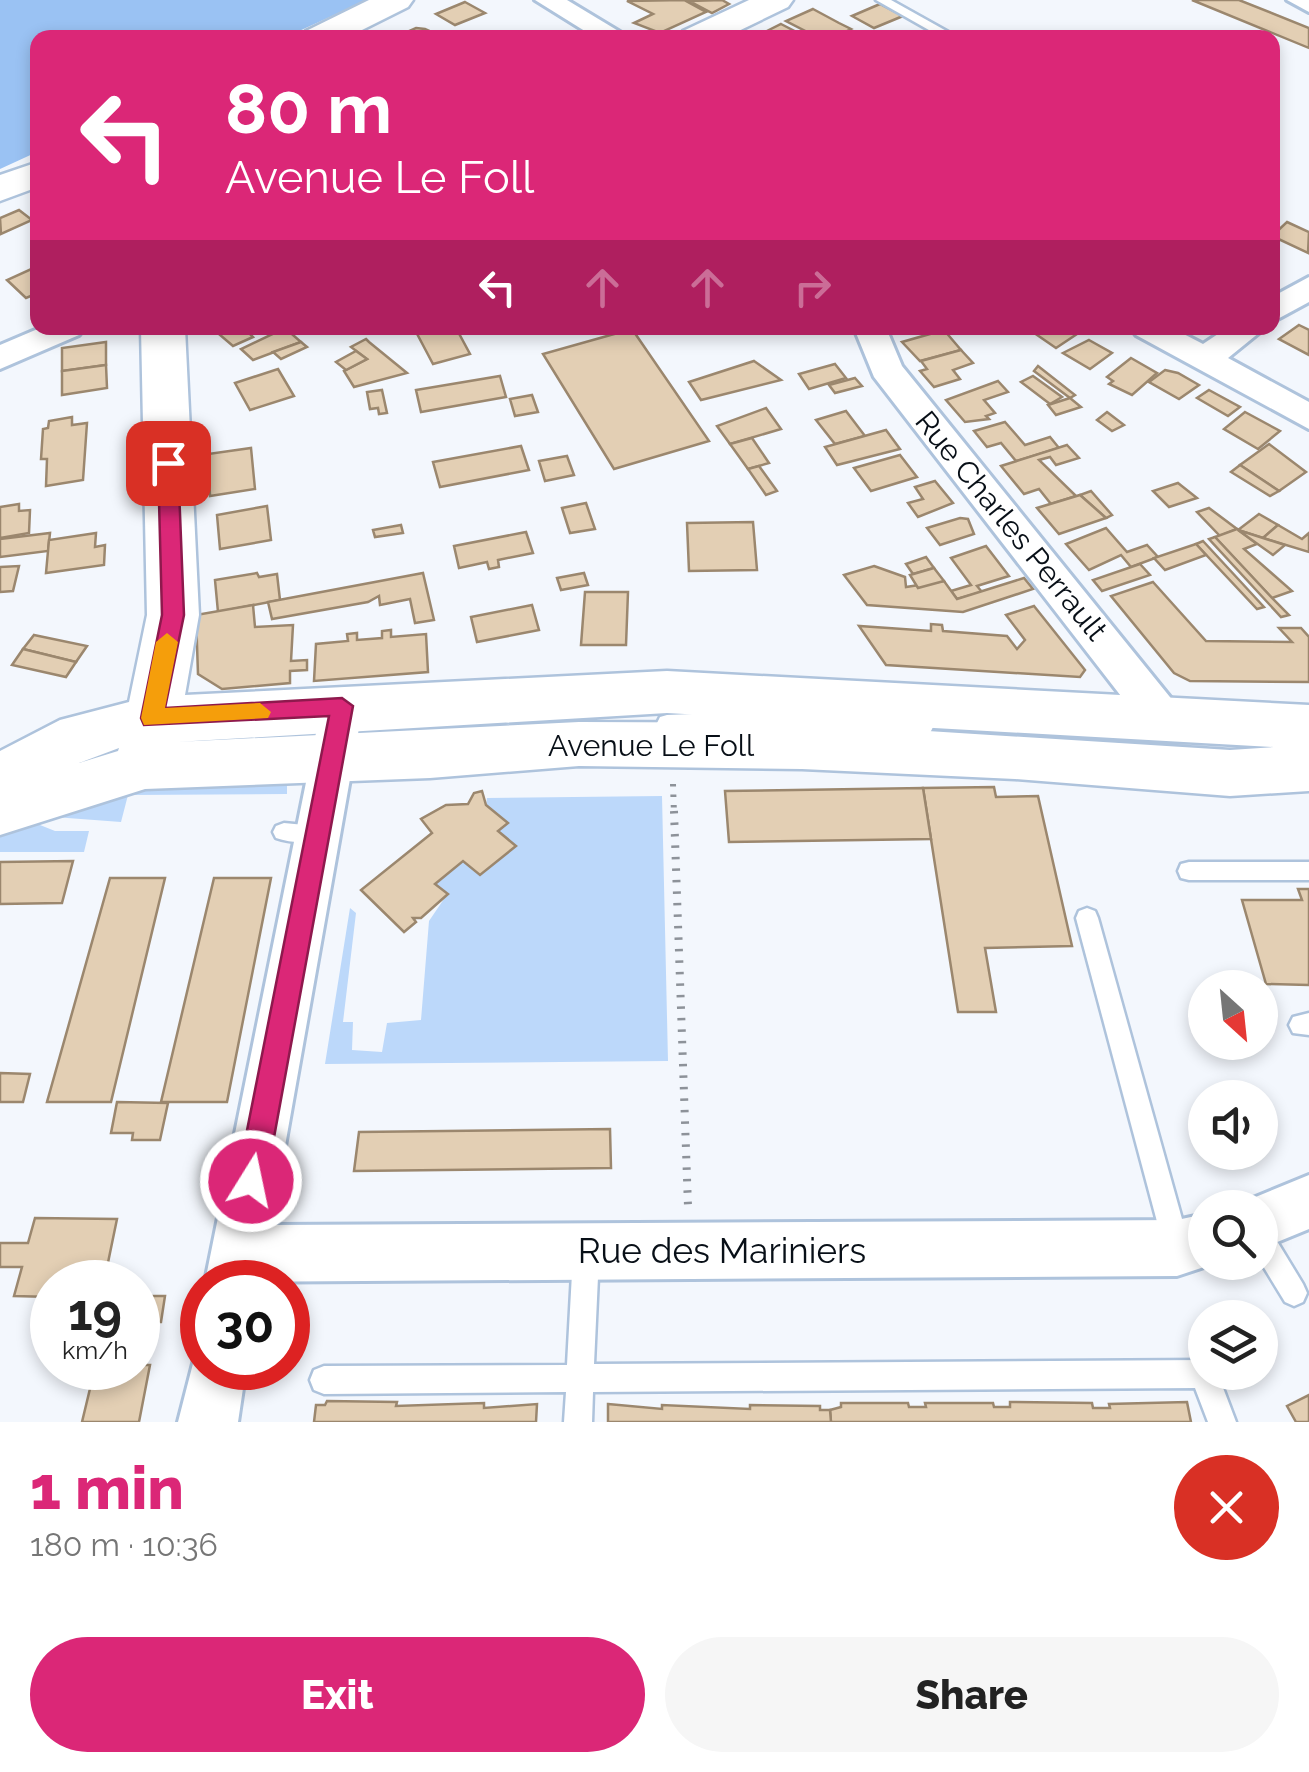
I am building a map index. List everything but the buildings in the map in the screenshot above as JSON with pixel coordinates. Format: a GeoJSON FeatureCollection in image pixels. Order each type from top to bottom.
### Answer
{"type":"FeatureCollection","features":[{"type":"Feature","properties":{"kind":"main road"},"geometry":{"type":"LineString","coordinates":[[334,30],[396,0]]}},
{"type":"Feature","properties":{"kind":"main road"},"geometry":{"type":"LineString","coordinates":[[712,30],[776,0]]}},
{"type":"Feature","properties":{"kind":"main road"},"geometry":{"type":"LineString","coordinates":[[0,190],[30,177]]}},
{"type":"Feature","properties":{"kind":"main road"},"geometry":{"type":"LineString","coordinates":[[148,742],[173,615],[164,335]]}},
{"type":"Feature","properties":{"kind":"main road","name":"Avenue Le Foll"},"geometry":{"type":"LineString","coordinates":[[0,778],[80,736],[148,742],[338,732],[667,692],[744,693],[1309,727]]}},
{"type":"Feature","properties":{"kind":"main road","name":"Avenue Le Foll"},"geometry":{"type":"LineString","coordinates":[[338,732],[1015,756],[1230,774],[1309,768]]}},
{"type":"Feature","properties":{"kind":"main road","name":"Avenue Le Foll"},"geometry":{"type":"LineString","coordinates":[[0,811],[148,742]]}},
{"type":"Feature","properties":{"kind":"street"},"geometry":{"type":"LineString","coordinates":[[548,0],[602,30]]}},
{"type":"Feature","properties":{"kind":"street"},"geometry":{"type":"LineString","coordinates":[[1300,0],[1309,4]]}},
{"type":"Feature","properties":{"kind":"street"},"geometry":{"type":"LineString","coordinates":[[1280,306],[1309,286]]}},
{"type":"Feature","properties":{"kind":"street"},"geometry":{"type":"LineString","coordinates":[[0,358],[51,335]]}},
{"type":"Feature","properties":{"kind":"street","name":"Rue Charles Perrault"},"geometry":{"type":"LineString","coordinates":[[873,335],[886,369],[1163,719]]}},
{"type":"Feature","properties":{"kind":"street"},"geometry":{"type":"LineString","coordinates":[[1161,335],[1309,417]]}},
{"type":"Feature","properties":{"kind":"street"},"geometry":{"type":"LineString","coordinates":[[1204,359],[1240,335]]}},
{"type":"Feature","properties":{"kind":"street"},"geometry":{"type":"LineString","coordinates":[[236,1260],[301,832],[338,732]]}},
{"type":"Feature","properties":{"kind":"street"},"geometry":{"type":"LineString","coordinates":[[1278,1215],[1309,1202]]}},
{"type":"Feature","properties":{"kind":"street","name":"Rue des Mariniers"},"geometry":{"type":"LineString","coordinates":[[310,1265],[586,1252],[1188,1244]]}},
{"type":"Feature","properties":{"kind":"street"},"geometry":{"type":"LineString","coordinates":[[208,1422],[213,1390]]}},
{"type":"Feature","properties":{"kind":"lane"},"geometry":{"type":"LineString","coordinates":[[882,0],[937,30]]}},
{"type":"Feature","properties":{"kind":"lane","name":"Avenue Le Foll"},"geometry":{"type":"LineString","coordinates":[[484,728],[744,720],[1309,746]]}},
{"type":"Feature","properties":{"kind":"lane","name":"Avenue Le Foll"},"geometry":{"type":"LineString","coordinates":[[338,732],[412,725]]}},
{"type":"Feature","properties":{"kind":"lane"},"geometry":{"type":"LineString","coordinates":[[1189,871],[1309,871]]}},
{"type":"Feature","properties":{"kind":"lane"},"geometry":{"type":"LineString","coordinates":[[1087,918],[1188,1235]]}},
{"type":"Feature","properties":{"kind":"lane"},"geometry":{"type":"LineString","coordinates":[[578,1422],[586,1252]]}},
{"type":"Feature","properties":{"kind":"lane"},"geometry":{"type":"LineString","coordinates":[[1278,1266],[1294,1292]]}},
{"type":"Feature","properties":{"kind":"lane"},"geometry":{"type":"LineString","coordinates":[[324,1380],[580,1382],[1204,1374],[1222,1422]]}},
{"type":"Feature","properties":{"kind":"path"},"geometry":{"type":"LineString","coordinates":[[673,769],[690,1252]]}},
{"type":"Feature","properties":{"kind":"shaded area"},"geometry":{"type":"Polygon","coordinates":[[[0,0],[367,0],[301,30],[30,30],[30,155],[0,169],[0,0]]]}},
{"type":"Feature","properties":{"kind":"shaded area"},"geometry":{"type":"Polygon","coordinates":[[[287,786],[287,794],[128,795],[152,788],[287,786]]]}},
{"type":"Feature","properties":{"kind":"shaded area"},"geometry":{"type":"Polygon","coordinates":[[[128,795],[121,822],[54,817],[128,795]]]}},
{"type":"Feature","properties":{"kind":"shaded area"},"geometry":{"type":"Polygon","coordinates":[[[662,796],[668,1061],[325,1064],[350,908],[356,913],[343,1022],[353,1022],[352,1050],[382,1052],[387,1023],[421,1020],[429,921],[448,893],[435,884],[463,861],[481,875],[515,846],[498,831],[507,823],[486,805],[487,798],[662,796]]]}},
{"type":"Feature","properties":{"kind":"shaded area"},"geometry":{"type":"Polygon","coordinates":[[[30,821],[55,831],[89,831],[84,852],[0,852],[0,835],[30,821]]]}},
{"type":"Feature","properties":{"kind":"slow traffic"},"geometry":{"type":"LineString","coordinates":[[167,642],[152,718],[260,712]]}},
{"type":"Feature","properties":{"kind":"route"},"geometry":{"type":"LineString","coordinates":[[168,463],[173,615],[152,718],[342,706],[251,1181]]}}]}
